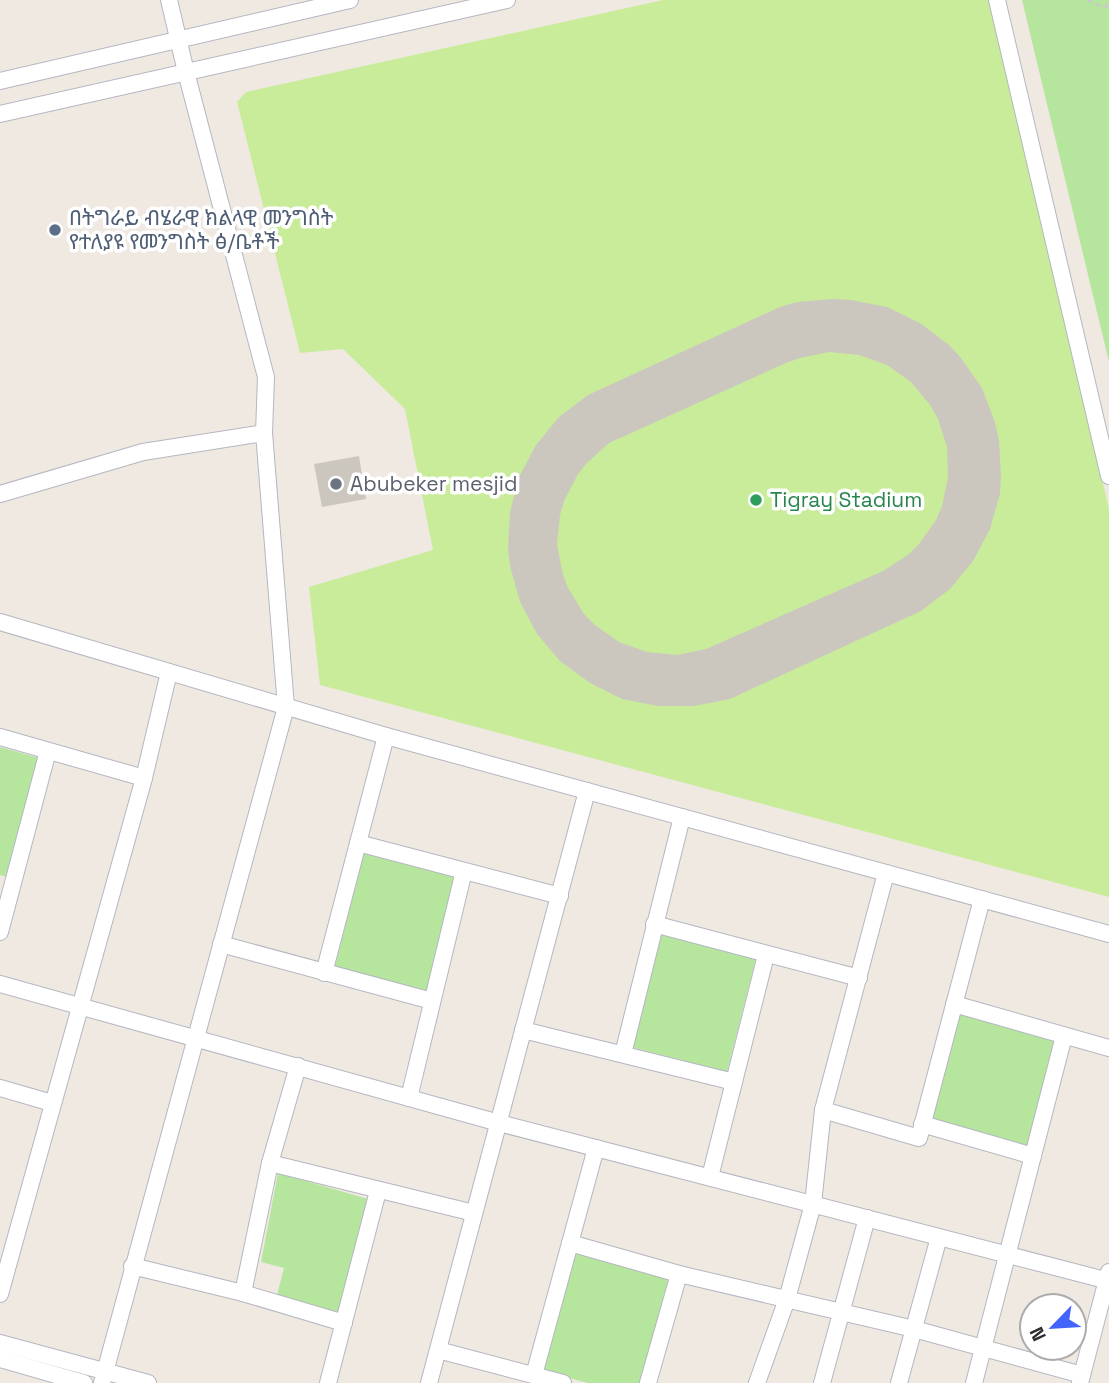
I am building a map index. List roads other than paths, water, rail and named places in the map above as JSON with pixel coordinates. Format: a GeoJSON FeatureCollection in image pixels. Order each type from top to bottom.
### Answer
{"type":"FeatureCollection","features":[{"type":"Feature","properties":{"kind":"street"},"geometry":{"type":"LineString","coordinates":[[103,1377],[286,707],[264,433],[266,377],[169,0]]}},
{"type":"Feature","properties":{"kind":"street"},"geometry":{"type":"LineString","coordinates":[[0,82],[178,38],[349,0]]}},
{"type":"Feature","properties":{"kind":"street"},"geometry":{"type":"LineString","coordinates":[[0,114],[508,0]]}},
{"type":"Feature","properties":{"kind":"street"},"geometry":{"type":"LineString","coordinates":[[998,0],[1109,475]]}},
{"type":"Feature","properties":{"kind":"street"},"geometry":{"type":"LineString","coordinates":[[0,494],[143,452],[264,433]]}},
{"type":"Feature","properties":{"kind":"street"},"geometry":{"type":"LineString","coordinates":[[0,622],[386,736],[1109,934]]}},
{"type":"Feature","properties":{"kind":"street"},"geometry":{"type":"LineString","coordinates":[[0,1294],[144,778],[169,672]]}},
{"type":"Feature","properties":{"kind":"street"},"geometry":{"type":"LineString","coordinates":[[324,973],[386,736]]}},
{"type":"Feature","properties":{"kind":"street"},"geometry":{"type":"LineString","coordinates":[[0,737],[144,778]]}},
{"type":"Feature","properties":{"kind":"street"},"geometry":{"type":"LineString","coordinates":[[0,932],[6,884],[48,751]]}},
{"type":"Feature","properties":{"kind":"street"},"geometry":{"type":"LineString","coordinates":[[429,1383],[587,790]]}},
{"type":"Feature","properties":{"kind":"street"},"geometry":{"type":"LineString","coordinates":[[623,1054],[682,817]]}},
{"type":"Feature","properties":{"kind":"street"},"geometry":{"type":"LineString","coordinates":[[358,843],[560,896]]}},
{"type":"Feature","properties":{"kind":"street"},"geometry":{"type":"LineString","coordinates":[[409,1098],[464,871]]}},
{"type":"Feature","properties":{"kind":"street"},"geometry":{"type":"LineString","coordinates":[[757,1383],[787,1299],[813,1204],[823,1110],[886,873]]}},
{"type":"Feature","properties":{"kind":"street"},"geometry":{"type":"LineString","coordinates":[[823,1110],[919,1138],[982,899]]}},
{"type":"Feature","properties":{"kind":"street"},"geometry":{"type":"LineString","coordinates":[[654,924],[859,978]]}},
{"type":"Feature","properties":{"kind":"street"},"geometry":{"type":"LineString","coordinates":[[221,944],[432,1001]]}},
{"type":"Feature","properties":{"kind":"street"},"geometry":{"type":"LineString","coordinates":[[710,1177],[766,955]]}},
{"type":"Feature","properties":{"kind":"street"},"geometry":{"type":"LineString","coordinates":[[0,984],[499,1123],[1007,1255],[1108,1278],[1081,1379],[914,1329],[679,1274],[570,1243]]}},
{"type":"Feature","properties":{"kind":"street"},"geometry":{"type":"LineString","coordinates":[[954,1004],[1109,1048]]}},
{"type":"Feature","properties":{"kind":"street"},"geometry":{"type":"LineString","coordinates":[[523,1030],[734,1082]]}},
{"type":"Feature","properties":{"kind":"street"},"geometry":{"type":"LineString","coordinates":[[974,1383],[1064,1036]]}},
{"type":"Feature","properties":{"kind":"street"},"geometry":{"type":"LineString","coordinates":[[243,1293],[270,1163],[298,1066]]}},
{"type":"Feature","properties":{"kind":"street"},"geometry":{"type":"LineString","coordinates":[[0,1088],[52,1103]]}},
{"type":"Feature","properties":{"kind":"street"},"geometry":{"type":"LineString","coordinates":[[922,1124],[1033,1156]]}},
{"type":"Feature","properties":{"kind":"street"},"geometry":{"type":"LineString","coordinates":[[534,1376],[596,1148]]}},
{"type":"Feature","properties":{"kind":"street"},"geometry":{"type":"LineString","coordinates":[[270,1163],[474,1213]]}},
{"type":"Feature","properties":{"kind":"street"},"geometry":{"type":"LineString","coordinates":[[328,1383],[378,1191]]}},
{"type":"Feature","properties":{"kind":"street"},"geometry":{"type":"LineString","coordinates":[[822,1383],[867,1218]]}},
{"type":"Feature","properties":{"kind":"street"},"geometry":{"type":"LineString","coordinates":[[899,1383],[939,1237]]}},
{"type":"Feature","properties":{"kind":"street"},"geometry":{"type":"LineString","coordinates":[[132,1266],[243,1293],[344,1323]]}},
{"type":"Feature","properties":{"kind":"street"},"geometry":{"type":"LineString","coordinates":[[648,1383],[679,1274]]}},
{"type":"Feature","properties":{"kind":"street"},"geometry":{"type":"LineString","coordinates":[[0,1343],[103,1377],[148,1383]]}},
{"type":"Feature","properties":{"kind":"street"},"geometry":{"type":"LineString","coordinates":[[438,1350],[563,1383]]}},
{"type":"Feature","properties":{"kind":"street"},"geometry":{"type":"LineString","coordinates":[[0,1359],[84,1383]]}},
{"type":"Feature","properties":{"kind":"place","name":"በትግራይ ብሄራዊ ክልላዊ መንግስት የተለያዩ የመንግስት ፅ/ቤቶች"},"geometry":{"type":"Point","coordinates":[55,230]}},
{"type":"Feature","properties":{"kind":"place","name":"Abubeker mesjid"},"geometry":{"type":"Point","coordinates":[336,484]}},
{"type":"Feature","properties":{"kind":"place","name":"Tigray Stadium"},"geometry":{"type":"Point","coordinates":[756,500]}}]}
